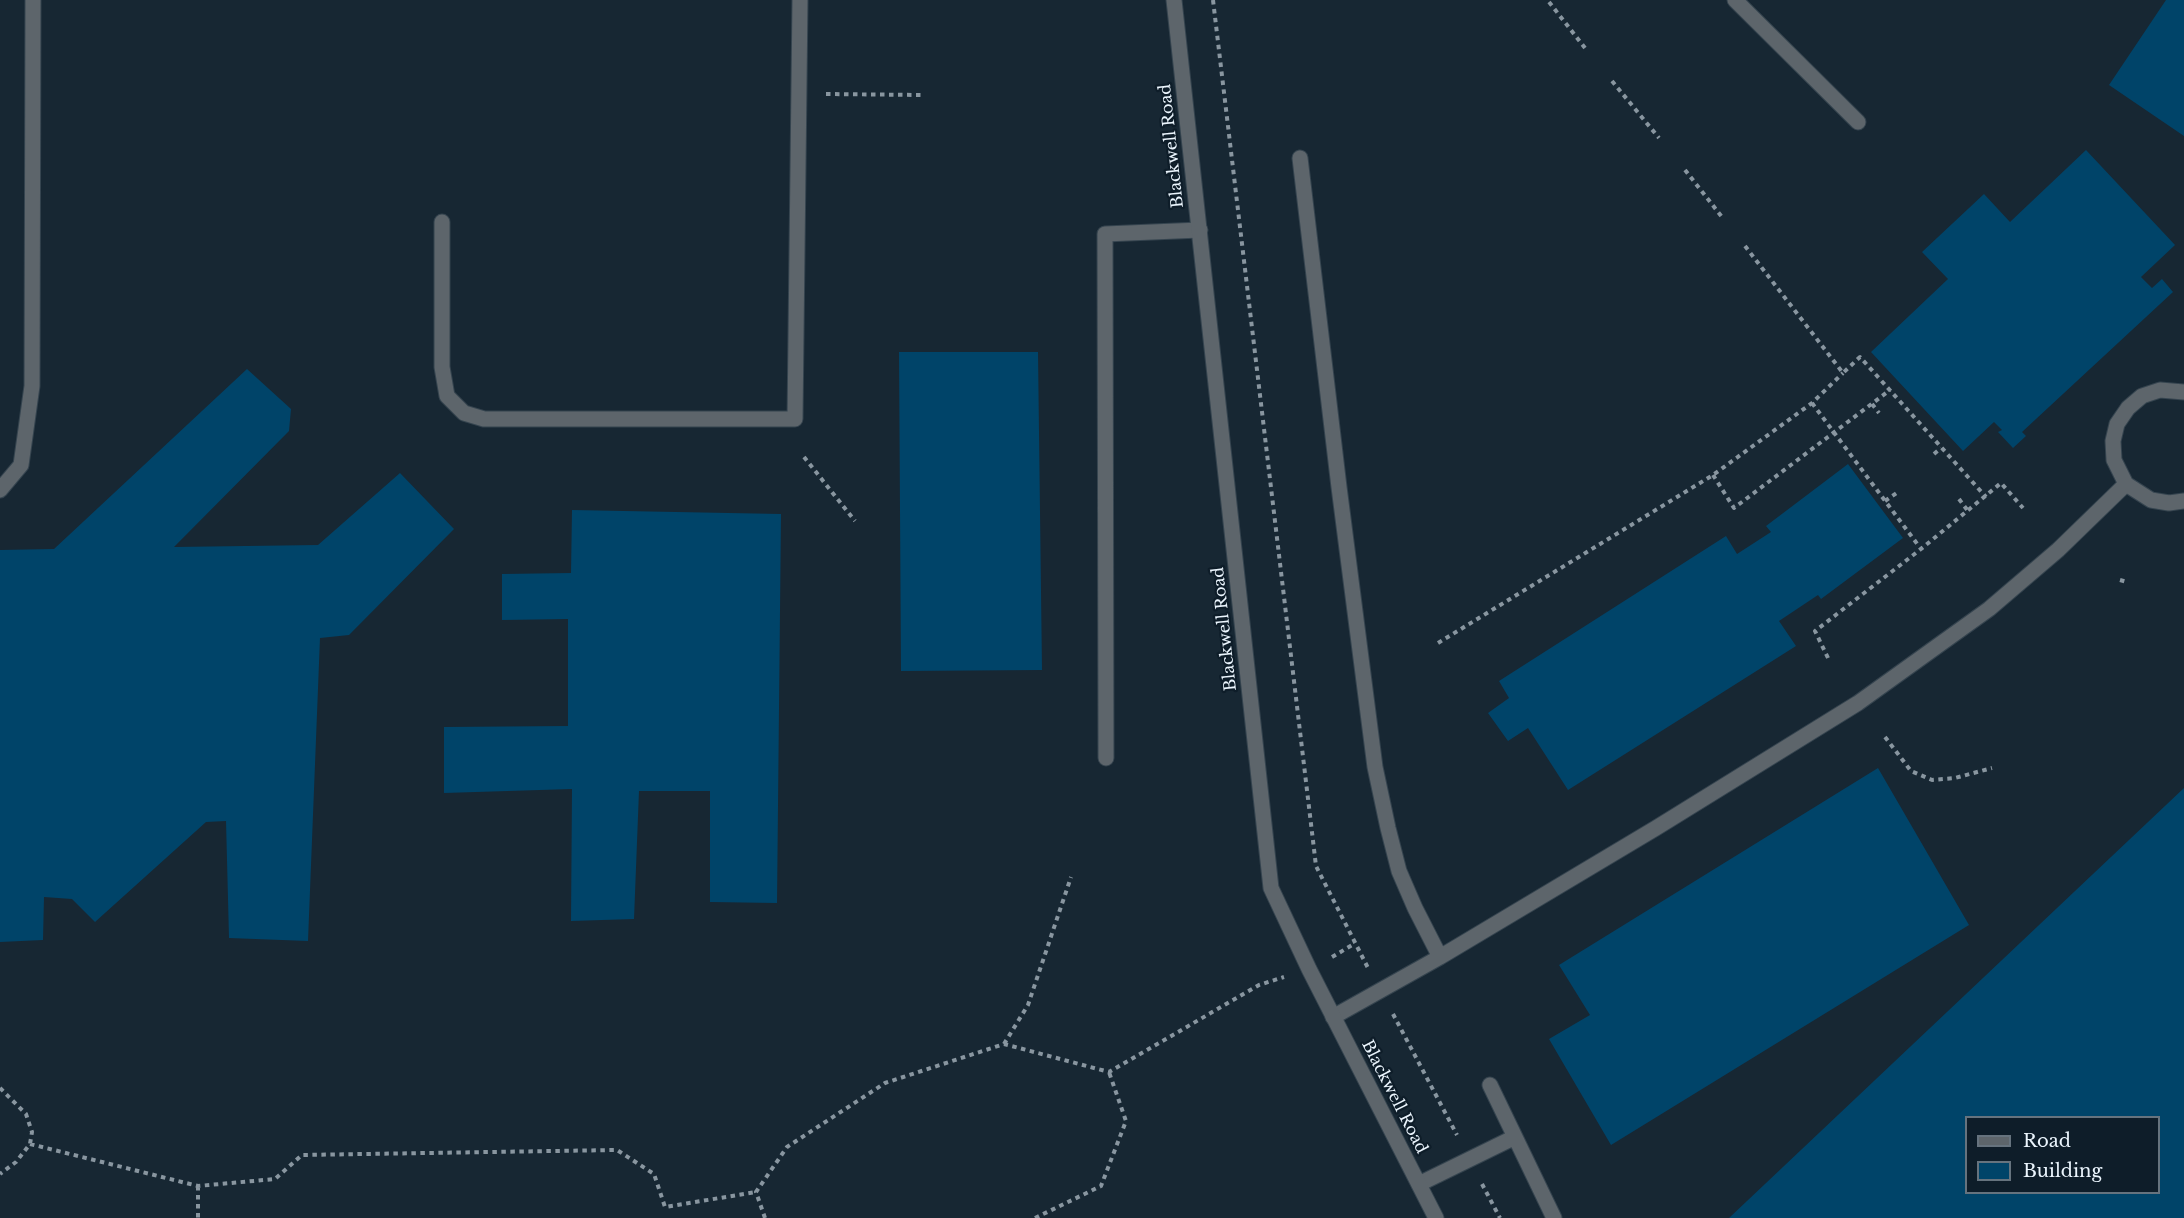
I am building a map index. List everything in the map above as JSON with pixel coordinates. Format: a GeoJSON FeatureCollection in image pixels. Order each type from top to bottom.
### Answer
{"type":"FeatureCollection","features":[{"type":"Feature","properties":{"kind":"street"},"geometry":{"type":"LineString","coordinates":[[0,490],[21,465],[32,386],[33,0]]}},
{"type":"Feature","properties":{"kind":"street"},"geometry":{"type":"LineString","coordinates":[[442,222],[442,367],[447,396],[464,413],[484,419],[795,419],[800,0]]}},
{"type":"Feature","properties":{"kind":"street","name":"Blackwell Road"},"geometry":{"type":"LineString","coordinates":[[1174,0],[1271,888],[1309,969],[1436,1218]]}},
{"type":"Feature","properties":{"kind":"street"},"geometry":{"type":"LineString","coordinates":[[1735,0],[1858,122]]}},
{"type":"Feature","properties":{"kind":"street"},"geometry":{"type":"LineString","coordinates":[[1300,158],[1338,487],[1375,767],[1399,871],[1440,957]]}},
{"type":"Feature","properties":{"kind":"street"},"geometry":{"type":"LineString","coordinates":[[1106,758],[1105,234],[1200,230]]}},
{"type":"Feature","properties":{"kind":"street"},"geometry":{"type":"LineString","coordinates":[[2184,392],[2160,390],[2142,396],[2128,408],[2117,423],[2113,441],[2114,460],[2126,484],[2151,500],[2169,503],[2184,501]]}},
{"type":"Feature","properties":{"kind":"street"},"geometry":{"type":"LineString","coordinates":[[1333,1017],[1440,957],[1656,828],[1858,703],[1989,609],[2058,550],[2126,484]]}},
{"type":"Feature","properties":{"kind":"street"},"geometry":{"type":"LineString","coordinates":[[1490,1084],[1554,1218]]}},
{"type":"Feature","properties":{"kind":"street"},"geometry":{"type":"LineString","coordinates":[[1419,1184],[1515,1137]]}},
{"type":"Feature","properties":{"kind":"path"},"geometry":{"type":"LineString","coordinates":[[1213,0],[1316,866],[1354,944],[1370,970]]}},
{"type":"Feature","properties":{"kind":"path"},"geometry":{"type":"LineString","coordinates":[[1549,2],[1585,48]]}},
{"type":"Feature","properties":{"kind":"path"},"geometry":{"type":"LineString","coordinates":[[1612,81],[1659,138]]}},
{"type":"Feature","properties":{"kind":"path"},"geometry":{"type":"LineString","coordinates":[[799,93],[922,95]]}},
{"type":"Feature","properties":{"kind":"path"},"geometry":{"type":"LineString","coordinates":[[1685,170],[1722,217]]}},
{"type":"Feature","properties":{"kind":"path"},"geometry":{"type":"LineString","coordinates":[[1745,246],[1843,372]]}},
{"type":"Feature","properties":{"kind":"path"},"geometry":{"type":"LineString","coordinates":[[1438,644],[1713,475],[1812,403],[1860,357],[1986,497]]}},
{"type":"Feature","properties":{"kind":"path"},"geometry":{"type":"LineString","coordinates":[[1713,475],[1734,508],[1890,390]]}},
{"type":"Feature","properties":{"kind":"path"},"geometry":{"type":"LineString","coordinates":[[1812,403],[1921,549]]}},
{"type":"Feature","properties":{"kind":"path"},"geometry":{"type":"LineString","coordinates":[[1872,404],[1879,413]]}},
{"type":"Feature","properties":{"kind":"path"},"geometry":{"type":"LineString","coordinates":[[1934,454],[1941,448]]}},
{"type":"Feature","properties":{"kind":"path"},"geometry":{"type":"LineString","coordinates":[[804,457],[855,521]]}},
{"type":"Feature","properties":{"kind":"path"},"geometry":{"type":"LineString","coordinates":[[1828,658],[1815,631],[1921,549],[2001,483],[2023,508]]}},
{"type":"Feature","properties":{"kind":"path"},"geometry":{"type":"LineString","coordinates":[[1885,501],[1898,492]]}},
{"type":"Feature","properties":{"kind":"path"},"geometry":{"type":"LineString","coordinates":[[1959,499],[1968,511]]}},
{"type":"Feature","properties":{"kind":"path"},"geometry":{"type":"LineString","coordinates":[[2120,580],[2127,582]]}},
{"type":"Feature","properties":{"kind":"path"},"geometry":{"type":"LineString","coordinates":[[1885,737],[1911,771],[1932,780],[1992,768]]}},
{"type":"Feature","properties":{"kind":"path"},"geometry":{"type":"LineString","coordinates":[[1004,1044],[1028,1005],[1071,877]]}},
{"type":"Feature","properties":{"kind":"path"},"geometry":{"type":"LineString","coordinates":[[30,1144],[198,1186],[275,1179],[302,1155],[617,1150],[654,1173],[665,1207],[756,1192],[787,1147],[885,1083],[1004,1044],[1109,1072],[1259,985],[1309,969],[1354,944]]}},
{"type":"Feature","properties":{"kind":"path"},"geometry":{"type":"LineString","coordinates":[[1394,1016],[1457,1136]]}},
{"type":"Feature","properties":{"kind":"path"},"geometry":{"type":"LineString","coordinates":[[1035,1218],[1101,1186],[1126,1121],[1109,1072]]}},
{"type":"Feature","properties":{"kind":"path"},"geometry":{"type":"LineString","coordinates":[[0,1088],[26,1114],[32,1132],[30,1144],[16,1162],[0,1174]]}},
{"type":"Feature","properties":{"kind":"path"},"geometry":{"type":"LineString","coordinates":[[198,1186],[198,1218]]}},
{"type":"Feature","properties":{"kind":"path"},"geometry":{"type":"LineString","coordinates":[[1484,1187],[1500,1218]]}},
{"type":"Feature","properties":{"kind":"path"},"geometry":{"type":"LineString","coordinates":[[756,1192],[765,1218]]}},
{"type":"Feature","properties":{"kind":"building"},"geometry":{"type":"Polygon","coordinates":[[[2166,0],[2184,0],[2184,136],[2109,85],[2166,0]]]}},
{"type":"Feature","properties":{"kind":"building"},"geometry":{"type":"Polygon","coordinates":[[[2086,150],[2175,245],[2141,277],[2152,288],[2162,279],[2173,292],[2022,432],[2026,436],[2013,448],[1998,432],[2002,430],[1994,422],[1963,451],[1871,352],[1948,279],[1922,252],[1984,194],[2010,222],[2086,150]]]}},
{"type":"Feature","properties":{"kind":"building"},"geometry":{"type":"Polygon","coordinates":[[[899,352],[1038,352],[1042,670],[901,671],[899,352]]]}},
{"type":"Feature","properties":{"kind":"building"},"geometry":{"type":"Polygon","coordinates":[[[247,369],[291,409],[289,431],[174,547],[318,545],[400,473],[454,529],[349,635],[320,638],[308,941],[229,938],[226,821],[206,822],[95,922],[72,899],[44,897],[43,940],[0,942],[0,550],[54,549],[247,369]]]}},
{"type":"Feature","properties":{"kind":"building"},"geometry":{"type":"Polygon","coordinates":[[[1848,464],[1903,538],[1821,599],[1818,595],[1779,621],[1796,646],[1568,790],[1528,728],[1508,741],[1488,713],[1509,698],[1499,681],[1726,536],[1737,554],[1771,532],[1766,526],[1848,464]]]}},
{"type":"Feature","properties":{"kind":"building"},"geometry":{"type":"Polygon","coordinates":[[[572,510],[781,514],[777,903],[710,902],[710,791],[639,791],[634,919],[571,921],[572,789],[444,793],[444,727],[568,726],[568,619],[502,620],[502,574],[571,573],[572,510]]]}},
{"type":"Feature","properties":{"kind":"building"},"geometry":{"type":"Polygon","coordinates":[[[1878,768],[1969,925],[1611,1145],[1549,1039],[1590,1015],[1559,965],[1878,768]]]}},
{"type":"Feature","properties":{"kind":"building"},"geometry":{"type":"Polygon","coordinates":[[[2184,788],[2184,1218],[1729,1218],[2184,788]]]}}]}
